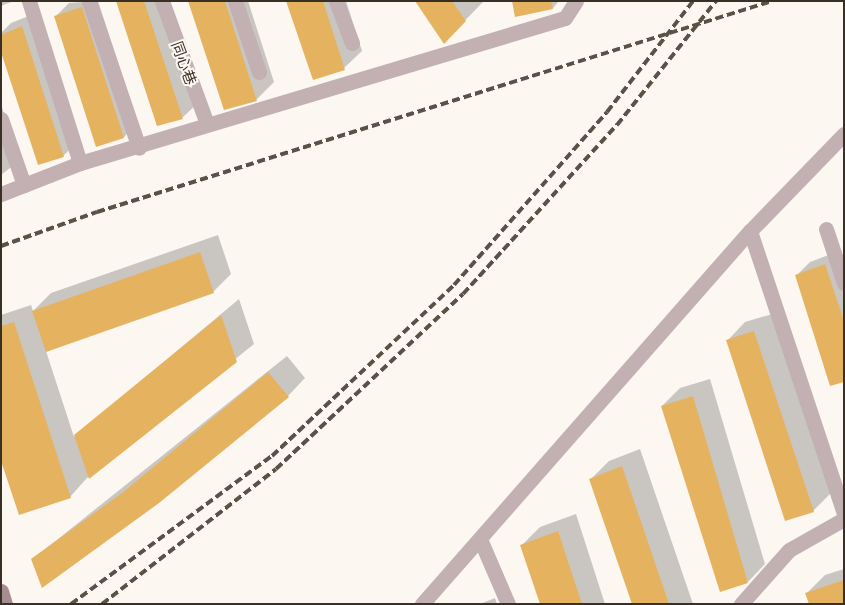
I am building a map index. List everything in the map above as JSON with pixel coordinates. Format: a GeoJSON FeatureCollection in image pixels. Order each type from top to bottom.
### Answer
{"type":"FeatureCollection","features":[{"type":"Feature","properties":{"kind":"main road"},"geometry":{"type":"LineString","coordinates":[[1,591],[6,604]]}},
{"type":"Feature","properties":{"kind":"street"},"geometry":{"type":"LineString","coordinates":[[30,1],[80,164]]}},
{"type":"Feature","properties":{"kind":"street"},"geometry":{"type":"LineString","coordinates":[[89,1],[139,148]]}},
{"type":"Feature","properties":{"kind":"street","name":"同心巷"},"geometry":{"type":"LineString","coordinates":[[162,1],[207,124]]}},
{"type":"Feature","properties":{"kind":"street"},"geometry":{"type":"LineString","coordinates":[[235,1],[259,72]]}},
{"type":"Feature","properties":{"kind":"street"},"geometry":{"type":"LineString","coordinates":[[336,1],[352,43]]}},
{"type":"Feature","properties":{"kind":"street"},"geometry":{"type":"LineString","coordinates":[[1,194],[80,164],[139,148],[207,124],[565,18],[576,1]]}},
{"type":"Feature","properties":{"kind":"street"},"geometry":{"type":"LineString","coordinates":[[1,118],[24,185]]}},
{"type":"Feature","properties":{"kind":"street"},"geometry":{"type":"LineString","coordinates":[[422,604],[750,231],[844,134]]}},
{"type":"Feature","properties":{"kind":"street"},"geometry":{"type":"LineString","coordinates":[[826,229],[844,283]]}},
{"type":"Feature","properties":{"kind":"street"},"geometry":{"type":"LineString","coordinates":[[750,231],[844,513]]}},
{"type":"Feature","properties":{"kind":"street"},"geometry":{"type":"LineString","coordinates":[[741,604],[789,550],[844,519]]}},
{"type":"Feature","properties":{"kind":"street"},"geometry":{"type":"LineString","coordinates":[[480,539],[508,604]]}},
{"type":"Feature","properties":{"kind":"building"},"geometry":{"type":"Polygon","coordinates":[[[116,1],[144,1],[183,119],[157,126],[116,1]]]}},
{"type":"Feature","properties":{"kind":"building"},"geometry":{"type":"Polygon","coordinates":[[[188,1],[225,1],[257,101],[224,110],[188,1]]]}},
{"type":"Feature","properties":{"kind":"building"},"geometry":{"type":"Polygon","coordinates":[[[286,1],[323,1],[345,70],[313,80],[286,1]]]}},
{"type":"Feature","properties":{"kind":"building"},"geometry":{"type":"Polygon","coordinates":[[[415,1],[452,1],[466,21],[444,44],[415,1]]]}},
{"type":"Feature","properties":{"kind":"building"},"geometry":{"type":"Polygon","coordinates":[[[512,1],[551,1],[553,9],[515,17],[512,1]]]}},
{"type":"Feature","properties":{"kind":"building"},"geometry":{"type":"Polygon","coordinates":[[[82,7],[124,138],[96,147],[54,16],[82,7]]]}},
{"type":"Feature","properties":{"kind":"building"},"geometry":{"type":"Polygon","coordinates":[[[22,26],[64,157],[38,165],[1,52],[1,35],[22,26]]]}},
{"type":"Feature","properties":{"kind":"building"},"geometry":{"type":"Polygon","coordinates":[[[200,252],[214,293],[46,352],[32,311],[200,252]]]}},
{"type":"Feature","properties":{"kind":"building"},"geometry":{"type":"Polygon","coordinates":[[[825,264],[844,321],[844,382],[830,386],[795,275],[825,264]]]}},
{"type":"Feature","properties":{"kind":"building"},"geometry":{"type":"Polygon","coordinates":[[[221,315],[237,362],[89,479],[74,435],[221,315]]]}},
{"type":"Feature","properties":{"kind":"building"},"geometry":{"type":"Polygon","coordinates":[[[14,322],[71,498],[19,515],[1,461],[1,326],[14,322]]]}},
{"type":"Feature","properties":{"kind":"building"},"geometry":{"type":"Polygon","coordinates":[[[754,331],[814,512],[785,521],[726,340],[754,331]]]}},
{"type":"Feature","properties":{"kind":"building"},"geometry":{"type":"Polygon","coordinates":[[[268,372],[289,397],[159,503],[42,588],[31,559],[122,493],[268,372]]]}},
{"type":"Feature","properties":{"kind":"building"},"geometry":{"type":"Polygon","coordinates":[[[693,396],[748,583],[720,592],[661,406],[693,396]]]}},
{"type":"Feature","properties":{"kind":"building"},"geometry":{"type":"Polygon","coordinates":[[[622,466],[669,604],[632,604],[589,479],[622,466]]]}},
{"type":"Feature","properties":{"kind":"building"},"geometry":{"type":"Polygon","coordinates":[[[558,531],[582,604],[540,604],[520,545],[558,531]]]}},
{"type":"Feature","properties":{"kind":"building"},"geometry":{"type":"Polygon","coordinates":[[[844,580],[844,604],[809,604],[805,593],[844,580]]]}},
{"type":"Feature","properties":{"kind":"railway"},"geometry":{"type":"LineString","coordinates":[[71,604],[272,456],[454,285],[607,112],[693,1]]}},
{"type":"Feature","properties":{"kind":"railway"},"geometry":{"type":"LineString","coordinates":[[102,604],[276,469],[463,294],[617,125],[716,1]]}},
{"type":"Feature","properties":{"kind":"railway"},"geometry":{"type":"LineString","coordinates":[[1,246],[97,212],[772,1]]}}]}
